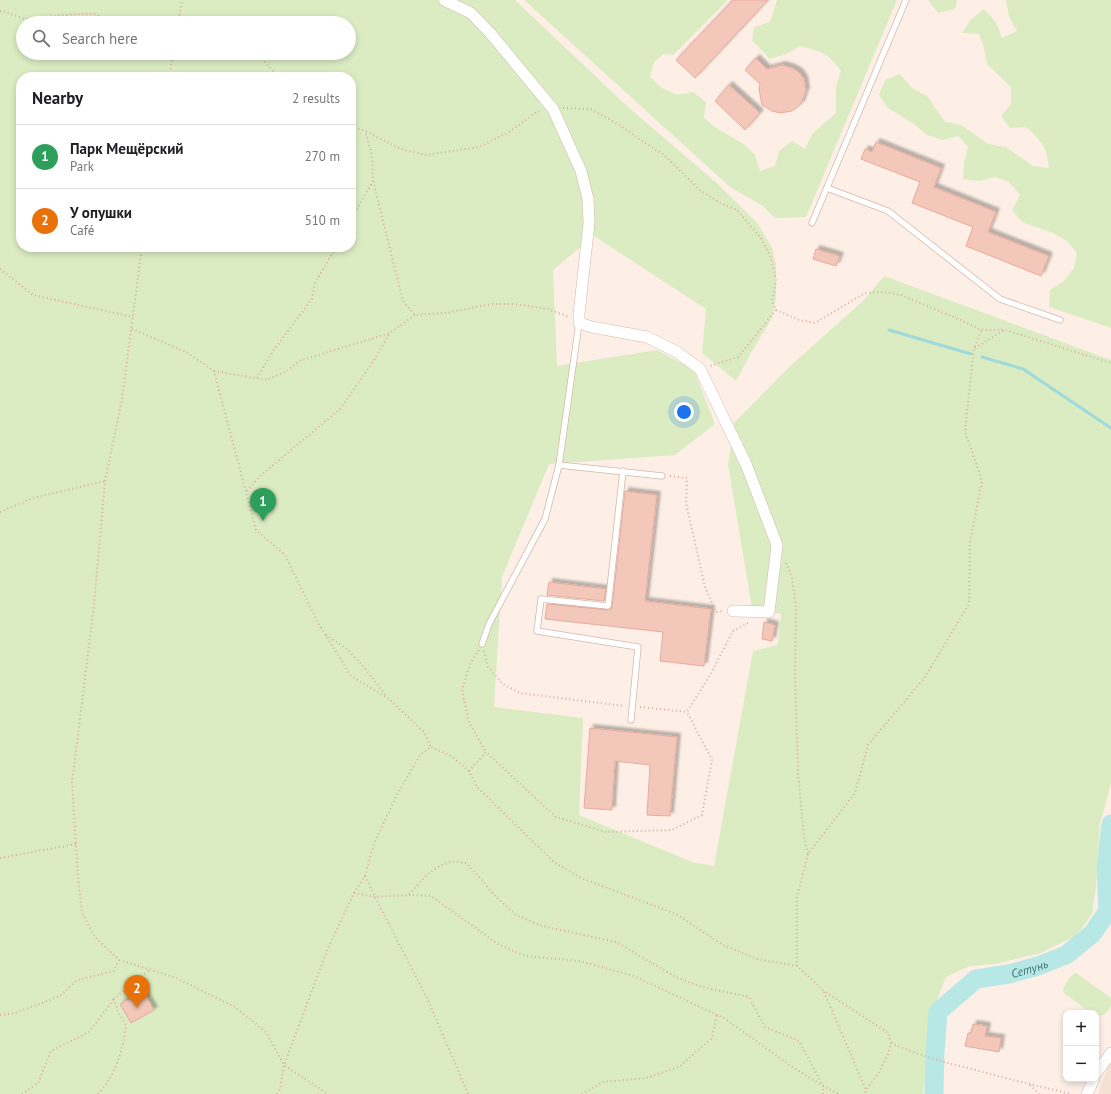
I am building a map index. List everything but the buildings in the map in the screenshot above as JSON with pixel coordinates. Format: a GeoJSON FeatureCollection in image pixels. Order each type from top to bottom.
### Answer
{"type":"FeatureCollection","features":[{"type":"Feature","properties":{"kind":"street"},"geometry":{"type":"LineString","coordinates":[[444,0],[471,13],[491,34],[553,109],[582,171],[588,199],[589,223],[579,322],[592,328],[647,337],[677,352],[700,370],[746,464],[777,545],[769,612],[733,611]]}},
{"type":"Feature","properties":{"kind":"street"},"geometry":{"type":"LineString","coordinates":[[1099,1069],[1111,1053]]}},
{"type":"Feature","properties":{"kind":"street"},"geometry":{"type":"LineString","coordinates":[[1087,1094],[1093,1082]]}},
{"type":"Feature","properties":{"kind":"lane"},"geometry":{"type":"LineString","coordinates":[[812,223],[906,0]]}},
{"type":"Feature","properties":{"kind":"lane"},"geometry":{"type":"LineString","coordinates":[[827,188],[888,211],[1000,299],[1060,320]]}},
{"type":"Feature","properties":{"kind":"lane"},"geometry":{"type":"LineString","coordinates":[[482,644],[490,624],[545,518],[559,465],[579,322]]}},
{"type":"Feature","properties":{"kind":"lane"},"geometry":{"type":"LineString","coordinates":[[559,465],[662,476]]}},
{"type":"Feature","properties":{"kind":"lane"},"geometry":{"type":"LineString","coordinates":[[623,471],[608,606],[541,599],[537,631],[638,647],[631,720]]}},
{"type":"Feature","properties":{"kind":"path"},"geometry":{"type":"LineString","coordinates":[[179,16],[182,0]]}},
{"type":"Feature","properties":{"kind":"path"},"geometry":{"type":"LineString","coordinates":[[0,11],[16,16]]}},
{"type":"Feature","properties":{"kind":"path"},"geometry":{"type":"LineString","coordinates":[[56,16],[95,14],[99,16]]}},
{"type":"Feature","properties":{"kind":"path"},"geometry":{"type":"LineString","coordinates":[[170,72],[172,60]]}},
{"type":"Feature","properties":{"kind":"path"},"geometry":{"type":"LineString","coordinates":[[263,60],[274,72]]}},
{"type":"Feature","properties":{"kind":"path"},"geometry":{"type":"LineString","coordinates":[[356,128],[401,149],[425,155],[479,147],[509,132],[537,112],[553,109],[590,109],[618,124],[663,154],[702,191],[722,204],[738,210],[761,238],[771,258],[776,280],[772,302],[776,310],[799,320],[815,323],[865,293],[884,292],[901,295],[981,330],[1005,330],[1111,364]]}},
{"type":"Feature","properties":{"kind":"path"},"geometry":{"type":"LineString","coordinates":[[365,131],[372,155],[373,181],[403,302],[415,315]]}},
{"type":"Feature","properties":{"kind":"path"},"geometry":{"type":"LineString","coordinates":[[356,211],[373,181]]}},
{"type":"Feature","properties":{"kind":"path"},"geometry":{"type":"LineString","coordinates":[[141,252],[122,399],[105,481],[94,605],[72,783],[82,914],[95,936],[119,960],[174,977],[235,1007],[266,1032],[284,1065],[328,1094]]}},
{"type":"Feature","properties":{"kind":"path"},"geometry":{"type":"LineString","coordinates":[[256,378],[273,351],[312,299],[315,283],[333,252]]}},
{"type":"Feature","properties":{"kind":"path"},"geometry":{"type":"LineString","coordinates":[[0,270],[33,295],[133,316]]}},
{"type":"Feature","properties":{"kind":"path"},"geometry":{"type":"LineString","coordinates":[[132,329],[186,352],[214,371],[267,380],[287,371],[299,361],[390,332],[415,315],[446,313],[492,304],[515,304],[548,309],[579,322]]}},
{"type":"Feature","properties":{"kind":"path"},"geometry":{"type":"LineString","coordinates":[[700,370],[738,357],[776,310]]}},
{"type":"Feature","properties":{"kind":"path"},"geometry":{"type":"LineString","coordinates":[[797,966],[797,896],[808,854],[855,793],[868,745],[925,677],[969,604],[970,542],[982,481],[965,430],[974,348],[981,330]]}},
{"type":"Feature","properties":{"kind":"path"},"geometry":{"type":"LineString","coordinates":[[974,348],[1005,330]]}},
{"type":"Feature","properties":{"kind":"path"},"geometry":{"type":"LineString","coordinates":[[247,491],[260,476],[302,440],[324,424],[340,409],[373,362],[390,332]]}},
{"type":"Feature","properties":{"kind":"path"},"geometry":{"type":"LineString","coordinates":[[214,371],[247,491],[256,530],[285,555],[317,621],[351,676],[388,699]]}},
{"type":"Feature","properties":{"kind":"path"},"geometry":{"type":"LineString","coordinates":[[662,476],[687,478],[686,503],[705,588],[716,612]]}},
{"type":"Feature","properties":{"kind":"path"},"geometry":{"type":"LineString","coordinates":[[0,512],[33,498],[105,481]]}},
{"type":"Feature","properties":{"kind":"path"},"geometry":{"type":"LineString","coordinates":[[777,545],[792,577],[796,607],[795,674],[798,772],[804,837],[808,854]]}},
{"type":"Feature","properties":{"kind":"path"},"geometry":{"type":"LineString","coordinates":[[686,712],[710,675],[733,631],[751,622]]}},
{"type":"Feature","properties":{"kind":"path"},"geometry":{"type":"LineString","coordinates":[[325,634],[346,649],[363,666],[388,699],[424,732],[431,748],[451,756],[469,771],[477,787],[555,863],[580,878],[676,914],[723,945],[757,959],[797,966],[824,991],[888,1033],[891,1043],[888,1054],[865,1094]]}},
{"type":"Feature","properties":{"kind":"path"},"geometry":{"type":"LineString","coordinates":[[482,644],[488,667],[503,684],[520,694],[686,712]]}},
{"type":"Feature","properties":{"kind":"path"},"geometry":{"type":"LineString","coordinates":[[482,644],[470,664],[462,690],[469,722],[486,752],[556,817],[606,832],[672,830],[702,815],[712,760],[686,712]]}},
{"type":"Feature","properties":{"kind":"path"},"geometry":{"type":"LineString","coordinates":[[278,1094],[284,1065],[328,948],[354,893],[365,876],[374,843],[397,795],[420,755],[431,748]]}},
{"type":"Feature","properties":{"kind":"path"},"geometry":{"type":"LineString","coordinates":[[469,771],[486,752]]}},
{"type":"Feature","properties":{"kind":"path"},"geometry":{"type":"LineString","coordinates":[[0,858],[76,844]]}},
{"type":"Feature","properties":{"kind":"path"},"geometry":{"type":"LineString","coordinates":[[409,895],[427,874],[451,862],[466,863],[494,895],[516,915],[542,926],[616,942],[676,977],[702,987],[749,998],[765,1027],[799,1041],[822,1086],[823,1094]]}},
{"type":"Feature","properties":{"kind":"path"},"geometry":{"type":"LineString","coordinates":[[365,876],[428,1000],[468,1094]]}},
{"type":"Feature","properties":{"kind":"path"},"geometry":{"type":"LineString","coordinates":[[354,893],[375,897],[409,895],[431,896],[498,944],[525,956],[579,961],[634,976],[724,1018],[791,1066],[822,1086],[839,1094]]}},
{"type":"Feature","properties":{"kind":"path"},"geometry":{"type":"LineString","coordinates":[[0,1014],[15,1013],[60,996],[77,980],[114,971],[119,960]]}},
{"type":"Feature","properties":{"kind":"path"},"geometry":{"type":"LineString","coordinates":[[22,1094],[38,1083],[51,1051],[89,1032],[114,1000],[149,970]]}},
{"type":"Feature","properties":{"kind":"path"},"geometry":{"type":"LineString","coordinates":[[824,991],[866,1090]]}},
{"type":"Feature","properties":{"kind":"path"},"geometry":{"type":"LineString","coordinates":[[98,1094],[107,1085],[118,1064],[124,1042],[126,1025],[118,1012],[114,1000]]}},
{"type":"Feature","properties":{"kind":"path"},"geometry":{"type":"LineString","coordinates":[[582,1094],[603,1082],[646,1078],[679,1067],[712,1038],[717,1015]]}},
{"type":"Feature","properties":{"kind":"path"},"geometry":{"type":"LineString","coordinates":[[891,1043],[944,1062],[1029,1085],[1071,1094]]}},
{"type":"Feature","properties":{"kind":"path"},"geometry":{"type":"LineString","coordinates":[[1029,1085],[1039,1094]]}},
{"type":"Feature","properties":{"kind":"shaded area"},"geometry":{"type":"Polygon","coordinates":[[[1111,1059],[1111,1094],[1098,1094],[1110,1060],[1111,1059]]]}},
{"type":"Feature","properties":{"kind":"green space"},"geometry":{"type":"Polygon","coordinates":[[[0,0],[515,0],[627,106],[718,184],[758,224],[772,248],[776,265],[776,299],[772,318],[736,381],[702,353],[706,309],[594,236],[553,270],[557,366],[657,350],[694,370],[715,424],[675,455],[549,464],[502,577],[494,707],[583,718],[579,815],[692,862],[714,866],[753,651],[778,645],[781,614],[752,608],[728,465],[734,423],[789,367],[864,300],[884,276],[1111,360],[1111,783],[1100,824],[1096,886],[1092,914],[1077,935],[1041,953],[995,964],[970,966],[946,977],[934,1008],[923,1094],[0,1094],[0,0]]]}},
{"type":"Feature","properties":{"kind":"green space"},"geometry":{"type":"Polygon","coordinates":[[[524,0],[726,0],[727,1],[673,55],[664,54],[654,62],[650,77],[662,88],[677,95],[693,92],[706,102],[704,118],[716,128],[744,144],[755,155],[760,171],[775,166],[779,151],[792,141],[805,149],[812,134],[836,113],[836,86],[841,71],[828,56],[813,49],[800,46],[786,54],[770,59],[752,40],[754,27],[770,22],[777,0],[897,0],[806,217],[775,218],[763,206],[730,187],[524,0]]]}},
{"type":"Feature","properties":{"kind":"green space"},"geometry":{"type":"Polygon","coordinates":[[[928,0],[957,0],[955,9],[938,13],[928,0]]]}},
{"type":"Feature","properties":{"kind":"green space"},"geometry":{"type":"Polygon","coordinates":[[[1006,0],[1111,0],[1111,328],[1049,307],[1050,290],[1064,281],[1074,268],[1077,253],[1067,241],[1053,233],[1022,222],[1012,210],[1020,195],[1009,182],[995,177],[979,181],[963,179],[964,163],[968,147],[958,136],[943,140],[927,135],[914,124],[888,108],[879,95],[885,80],[900,74],[912,88],[927,96],[945,122],[961,125],[988,144],[1006,147],[1033,166],[1049,168],[1045,149],[1036,136],[1026,127],[1010,128],[1001,116],[1011,104],[1011,87],[987,64],[984,48],[979,34],[962,33],[971,19],[984,9],[996,22],[1002,38],[1017,31],[1009,17],[1006,0]]]}},
{"type":"Feature","properties":{"kind":"green space"},"geometry":{"type":"Polygon","coordinates":[[[1076,973],[1111,998],[1111,1005],[1107,1012],[1099,1016],[1099,1010],[1087,1010],[1065,994],[1063,991],[1068,980],[1076,973]]]}},
{"type":"Feature","properties":{"kind":"waterway"},"geometry":{"type":"LineString","coordinates":[[889,330],[971,354]]}},
{"type":"Feature","properties":{"kind":"waterway"},"geometry":{"type":"LineString","coordinates":[[982,357],[1023,369],[1111,428]]}},
{"type":"Feature","properties":{"kind":"waterway","name":"Сетунь"},"geometry":{"type":"LineString","coordinates":[[934,1094],[938,1012],[976,979],[1009,974],[1038,966],[1066,955],[1092,934],[1108,911],[1106,868],[1111,824]]}},
{"type":"Feature","properties":{"kind":"place","name":"Парк Мещёрский"},"geometry":{"type":"Point","coordinates":[263,521]}},
{"type":"Feature","properties":{"kind":"place","name":"У опушки"},"geometry":{"type":"Point","coordinates":[137,1008]}}]}
